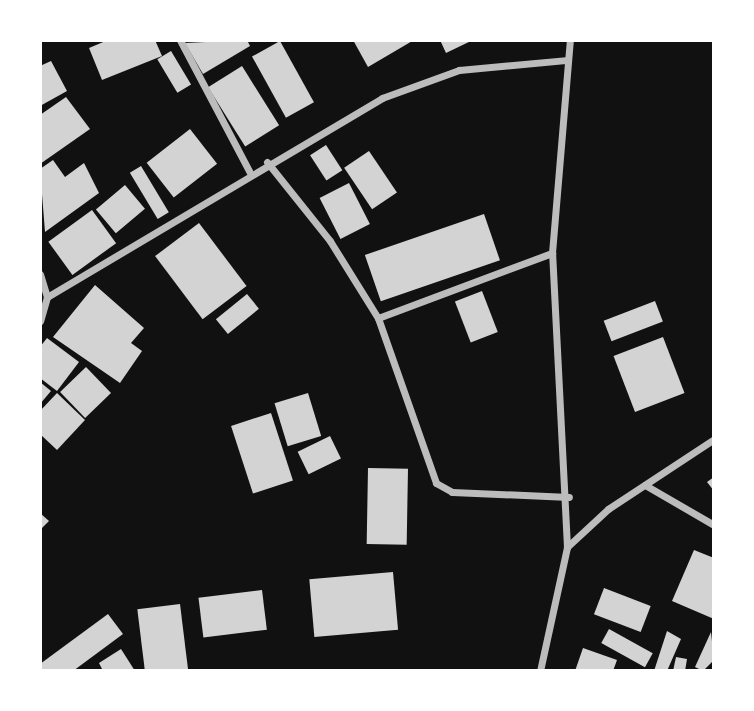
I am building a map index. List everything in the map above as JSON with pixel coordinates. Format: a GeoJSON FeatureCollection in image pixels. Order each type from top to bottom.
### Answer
{"type":"FeatureCollection","features":[{"type":"Feature","properties":{"kind":"street"},"geometry":{"type":"LineString","coordinates":[[180,40],[250,173]]}},
{"type":"Feature","properties":{"kind":"street"},"geometry":{"type":"LineString","coordinates":[[540,671],[567,547],[569,497],[552,253],[566,60],[570,40]]}},
{"type":"Feature","properties":{"kind":"street"},"geometry":{"type":"LineString","coordinates":[[47,297],[267,162],[382,98],[459,70],[566,60]]}},
{"type":"Feature","properties":{"kind":"street"},"geometry":{"type":"LineString","coordinates":[[267,162],[330,241],[378,318],[436,483],[452,492],[569,497]]}},
{"type":"Feature","properties":{"kind":"street"},"geometry":{"type":"LineString","coordinates":[[378,318],[552,253]]}},
{"type":"Feature","properties":{"kind":"street"},"geometry":{"type":"LineString","coordinates":[[40,274],[47,297],[40,321]]}},
{"type":"Feature","properties":{"kind":"street"},"geometry":{"type":"LineString","coordinates":[[567,547],[645,485],[714,439]]}},
{"type":"Feature","properties":{"kind":"street"},"geometry":{"type":"LineString","coordinates":[[645,485],[714,525]]}},
{"type":"Feature","properties":{"kind":"building"},"geometry":{"type":"Polygon","coordinates":[[[108,40],[155,40],[162,56],[102,80],[89,48],[108,40]]]}},
{"type":"Feature","properties":{"kind":"building"},"geometry":{"type":"Polygon","coordinates":[[[247,40],[250,46],[203,74],[185,43],[247,40]]]}},
{"type":"Feature","properties":{"kind":"building"},"geometry":{"type":"Polygon","coordinates":[[[353,40],[414,40],[368,67],[353,40]]]}},
{"type":"Feature","properties":{"kind":"building"},"geometry":{"type":"Polygon","coordinates":[[[440,40],[473,40],[446,53],[440,40]]]}},
{"type":"Feature","properties":{"kind":"building"},"geometry":{"type":"Polygon","coordinates":[[[280,41],[314,102],[286,118],[252,57],[280,41]]]}},
{"type":"Feature","properties":{"kind":"building"},"geometry":{"type":"Polygon","coordinates":[[[171,51],[191,84],[177,93],[157,59],[171,51]]]}},
{"type":"Feature","properties":{"kind":"building"},"geometry":{"type":"Polygon","coordinates":[[[51,61],[67,91],[40,106],[40,66],[51,61]]]}},
{"type":"Feature","properties":{"kind":"building"},"geometry":{"type":"Polygon","coordinates":[[[242,66],[279,125],[245,147],[208,87],[242,66]]]}},
{"type":"Feature","properties":{"kind":"building"},"geometry":{"type":"Polygon","coordinates":[[[66,97],[90,129],[40,164],[40,115],[66,97]]]}},
{"type":"Feature","properties":{"kind":"building"},"geometry":{"type":"Polygon","coordinates":[[[190,129],[217,164],[174,198],[147,163],[190,129]]]}},
{"type":"Feature","properties":{"kind":"building"},"geometry":{"type":"Polygon","coordinates":[[[326,145],[342,170],[326,181],[310,155],[326,145]]]}},
{"type":"Feature","properties":{"kind":"building"},"geometry":{"type":"Polygon","coordinates":[[[369,151],[397,192],[372,209],[344,168],[369,151]]]}},
{"type":"Feature","properties":{"kind":"building"},"geometry":{"type":"Polygon","coordinates":[[[53,160],[65,177],[84,163],[99,193],[45,232],[40,169],[53,160]]]}},
{"type":"Feature","properties":{"kind":"building"},"geometry":{"type":"Polygon","coordinates":[[[141,166],[169,212],[158,219],[130,173],[141,166]]]}},
{"type":"Feature","properties":{"kind":"building"},"geometry":{"type":"Polygon","coordinates":[[[349,183],[370,224],[340,239],[320,198],[349,183]]]}},
{"type":"Feature","properties":{"kind":"building"},"geometry":{"type":"Polygon","coordinates":[[[125,185],[145,209],[116,233],[96,209],[125,185]]]}},
{"type":"Feature","properties":{"kind":"building"},"geometry":{"type":"Polygon","coordinates":[[[92,210],[116,243],[72,275],[48,242],[92,210]]]}},
{"type":"Feature","properties":{"kind":"building"},"geometry":{"type":"Polygon","coordinates":[[[484,214],[500,260],[381,301],[365,255],[484,214]]]}},
{"type":"Feature","properties":{"kind":"building"},"geometry":{"type":"Polygon","coordinates":[[[199,223],[247,286],[203,319],[155,256],[199,223]]]}},
{"type":"Feature","properties":{"kind":"building"},"geometry":{"type":"Polygon","coordinates":[[[95,285],[144,328],[131,343],[142,351],[120,383],[53,337],[95,285]]]}},
{"type":"Feature","properties":{"kind":"building"},"geometry":{"type":"Polygon","coordinates":[[[482,291],[498,332],[471,342],[455,301],[482,291]]]}},
{"type":"Feature","properties":{"kind":"building"},"geometry":{"type":"Polygon","coordinates":[[[247,294],[259,309],[228,334],[216,319],[247,294]]]}},
{"type":"Feature","properties":{"kind":"building"},"geometry":{"type":"Polygon","coordinates":[[[655,301],[663,322],[612,341],[604,321],[655,301]]]}},
{"type":"Feature","properties":{"kind":"building"},"geometry":{"type":"Polygon","coordinates":[[[663,337],[685,393],[635,412],[614,356],[663,337]]]}},
{"type":"Feature","properties":{"kind":"building"},"geometry":{"type":"Polygon","coordinates":[[[47,338],[79,362],[57,391],[40,378],[40,347],[47,338]]]}},
{"type":"Feature","properties":{"kind":"building"},"geometry":{"type":"Polygon","coordinates":[[[86,367],[111,393],[85,418],[60,392],[86,367]]]}},
{"type":"Feature","properties":{"kind":"building"},"geometry":{"type":"Polygon","coordinates":[[[40,382],[51,391],[40,404],[40,382]]]}},
{"type":"Feature","properties":{"kind":"building"},"geometry":{"type":"Polygon","coordinates":[[[57,393],[85,420],[57,450],[40,434],[40,411],[57,393]]]}},
{"type":"Feature","properties":{"kind":"building"},"geometry":{"type":"Polygon","coordinates":[[[308,393],[321,436],[288,446],[275,403],[308,393]]]}},
{"type":"Feature","properties":{"kind":"building"},"geometry":{"type":"Polygon","coordinates":[[[271,413],[293,481],[253,494],[231,426],[271,413]]]}},
{"type":"Feature","properties":{"kind":"building"},"geometry":{"type":"Polygon","coordinates":[[[330,436],[341,458],[309,474],[298,452],[330,436]]]}},
{"type":"Feature","properties":{"kind":"building"},"geometry":{"type":"Polygon","coordinates":[[[368,468],[408,469],[407,545],[367,544],[368,468]]]}},
{"type":"Feature","properties":{"kind":"building"},"geometry":{"type":"Polygon","coordinates":[[[714,477],[714,491],[707,482],[714,477]]]}},
{"type":"Feature","properties":{"kind":"building"},"geometry":{"type":"Polygon","coordinates":[[[40,513],[49,521],[40,530],[40,513]]]}},
{"type":"Feature","properties":{"kind":"building"},"geometry":{"type":"Polygon","coordinates":[[[694,550],[714,558],[714,619],[672,601],[694,550]]]}},
{"type":"Feature","properties":{"kind":"building"},"geometry":{"type":"Polygon","coordinates":[[[393,572],[398,630],[314,637],[309,579],[393,572]]]}},
{"type":"Feature","properties":{"kind":"building"},"geometry":{"type":"Polygon","coordinates":[[[604,588],[651,606],[641,632],[594,614],[604,588]]]}},
{"type":"Feature","properties":{"kind":"building"},"geometry":{"type":"Polygon","coordinates":[[[262,590],[267,630],[203,638],[198,598],[262,590]]]}},
{"type":"Feature","properties":{"kind":"building"},"geometry":{"type":"Polygon","coordinates":[[[180,604],[188,671],[145,671],[137,609],[180,604]]]}},
{"type":"Feature","properties":{"kind":"building"},"geometry":{"type":"Polygon","coordinates":[[[108,614],[123,634],[73,671],[40,671],[40,664],[108,614]]]}},
{"type":"Feature","properties":{"kind":"building"},"geometry":{"type":"Polygon","coordinates":[[[609,629],[653,653],[645,667],[601,643],[609,629]]]}},
{"type":"Feature","properties":{"kind":"building"},"geometry":{"type":"Polygon","coordinates":[[[667,631],[681,639],[667,671],[654,671],[667,631]]]}},
{"type":"Feature","properties":{"kind":"building"},"geometry":{"type":"Polygon","coordinates":[[[711,632],[714,660],[703,671],[695,667],[711,632]]]}},
{"type":"Feature","properties":{"kind":"building"},"geometry":{"type":"Polygon","coordinates":[[[583,648],[617,660],[613,671],[575,671],[583,648]]]}},
{"type":"Feature","properties":{"kind":"building"},"geometry":{"type":"Polygon","coordinates":[[[121,649],[135,671],[103,671],[99,663],[121,649]]]}},
{"type":"Feature","properties":{"kind":"building"},"geometry":{"type":"Polygon","coordinates":[[[676,657],[687,659],[685,671],[673,671],[676,657]]]}}]}
